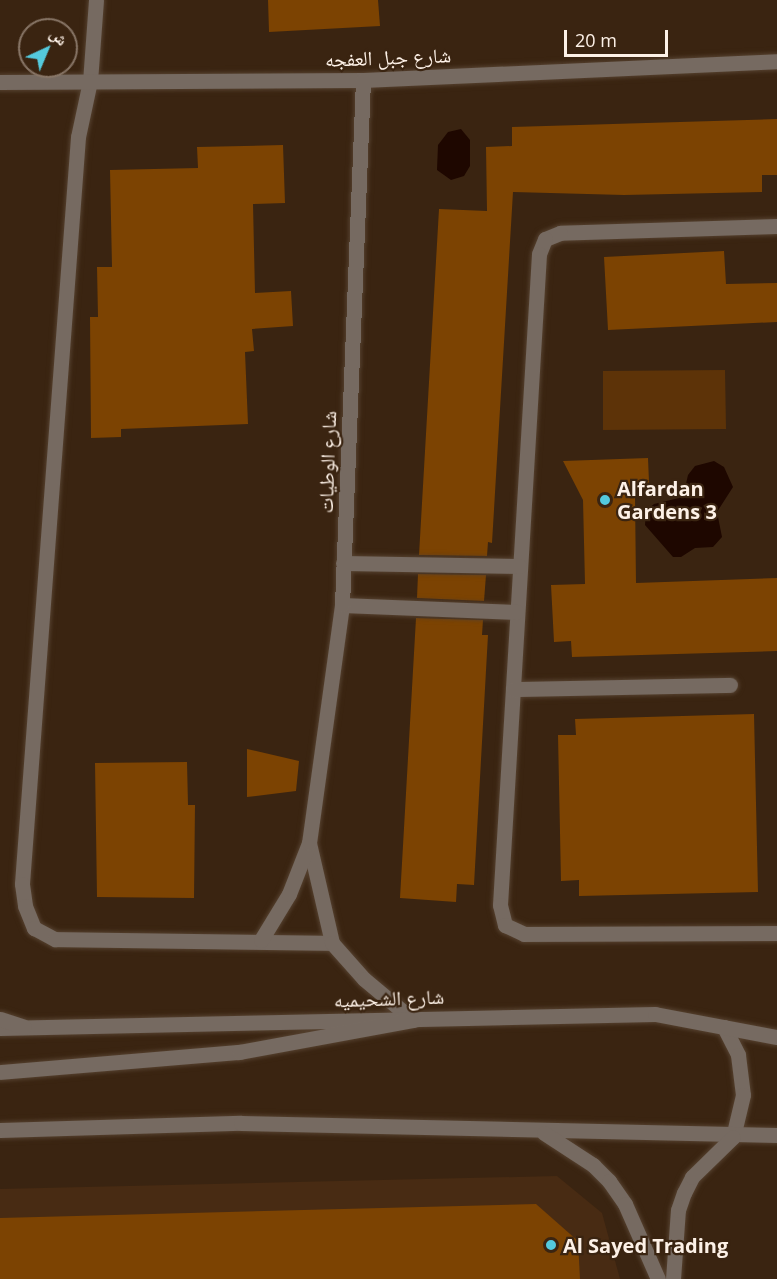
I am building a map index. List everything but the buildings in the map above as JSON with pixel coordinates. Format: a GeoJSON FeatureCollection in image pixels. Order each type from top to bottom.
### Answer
{"type":"FeatureCollection","features":[{"type":"Feature","properties":{"kind":"street"},"geometry":{"type":"LineString","coordinates":[[96,0],[90,81],[78,137],[22,884],[25,906],[34,928],[55,939],[261,940],[332,943]]}},
{"type":"Feature","properties":{"kind":"street","name":"شارع جبل العفجه"},"geometry":{"type":"LineString","coordinates":[[0,82],[363,80],[777,61]]}},
{"type":"Feature","properties":{"kind":"street","name":"شارع الوطيات"},"geometry":{"type":"LineString","coordinates":[[261,940],[289,894],[309,843],[342,605],[363,80]]}},
{"type":"Feature","properties":{"kind":"street"},"geometry":{"type":"LineString","coordinates":[[777,226],[560,233],[545,239],[539,254],[500,905],[505,924],[524,934],[777,933]]}},
{"type":"Feature","properties":{"kind":"street"},"geometry":{"type":"LineString","coordinates":[[343,563],[519,566]]}},
{"type":"Feature","properties":{"kind":"street"},"geometry":{"type":"LineString","coordinates":[[342,605],[517,612]]}},
{"type":"Feature","properties":{"kind":"street"},"geometry":{"type":"LineString","coordinates":[[513,689],[730,685]]}},
{"type":"Feature","properties":{"kind":"street","name":"شارع الوطيات"},"geometry":{"type":"LineString","coordinates":[[309,843],[332,943],[364,979],[413,1020]]}},
{"type":"Feature","properties":{"kind":"street","name":"شارع الشحيميه"},"geometry":{"type":"LineString","coordinates":[[0,1028],[655,1014],[777,1037]]}},
{"type":"Feature","properties":{"kind":"street"},"geometry":{"type":"LineString","coordinates":[[0,1019],[24,1027]]}},
{"type":"Feature","properties":{"kind":"street"},"geometry":{"type":"LineString","coordinates":[[0,1072],[239,1052],[413,1020]]}},
{"type":"Feature","properties":{"kind":"street"},"geometry":{"type":"LineString","coordinates":[[673,1279],[678,1210],[684,1192],[692,1177],[733,1137],[743,1095],[738,1055],[724,1027]]}},
{"type":"Feature","properties":{"kind":"street"},"geometry":{"type":"LineString","coordinates":[[0,1130],[242,1123],[733,1137],[777,1135]]}},
{"type":"Feature","properties":{"kind":"street"},"geometry":{"type":"LineString","coordinates":[[544,1132],[593,1165],[609,1182],[625,1204],[658,1279]]}},
{"type":"Feature","properties":{"kind":"shaded area"},"geometry":{"type":"Polygon","coordinates":[[[461,129],[470,140],[470,166],[464,176],[451,180],[437,170],[438,145],[448,132],[461,129]]]}},
{"type":"Feature","properties":{"kind":"shaded area"},"geometry":{"type":"Polygon","coordinates":[[[725,370],[726,429],[603,430],[603,371],[725,370]]]}},
{"type":"Feature","properties":{"kind":"shaded area"},"geometry":{"type":"Polygon","coordinates":[[[714,461],[724,467],[733,487],[717,512],[722,537],[713,547],[695,548],[681,557],[673,557],[645,525],[646,511],[654,504],[683,497],[688,475],[695,466],[714,461]]]}},
{"type":"Feature","properties":{"kind":"shaded area"},"geometry":{"type":"Polygon","coordinates":[[[557,1176],[602,1213],[620,1279],[0,1279],[0,1189],[557,1176]]]}},
{"type":"Feature","properties":{"kind":"place","name":"Alfardan Gardens 3"},"geometry":{"type":"Point","coordinates":[605,500]}},
{"type":"Feature","properties":{"kind":"place","name":"Al Sayed Trading"},"geometry":{"type":"Point","coordinates":[551,1245]}}]}
